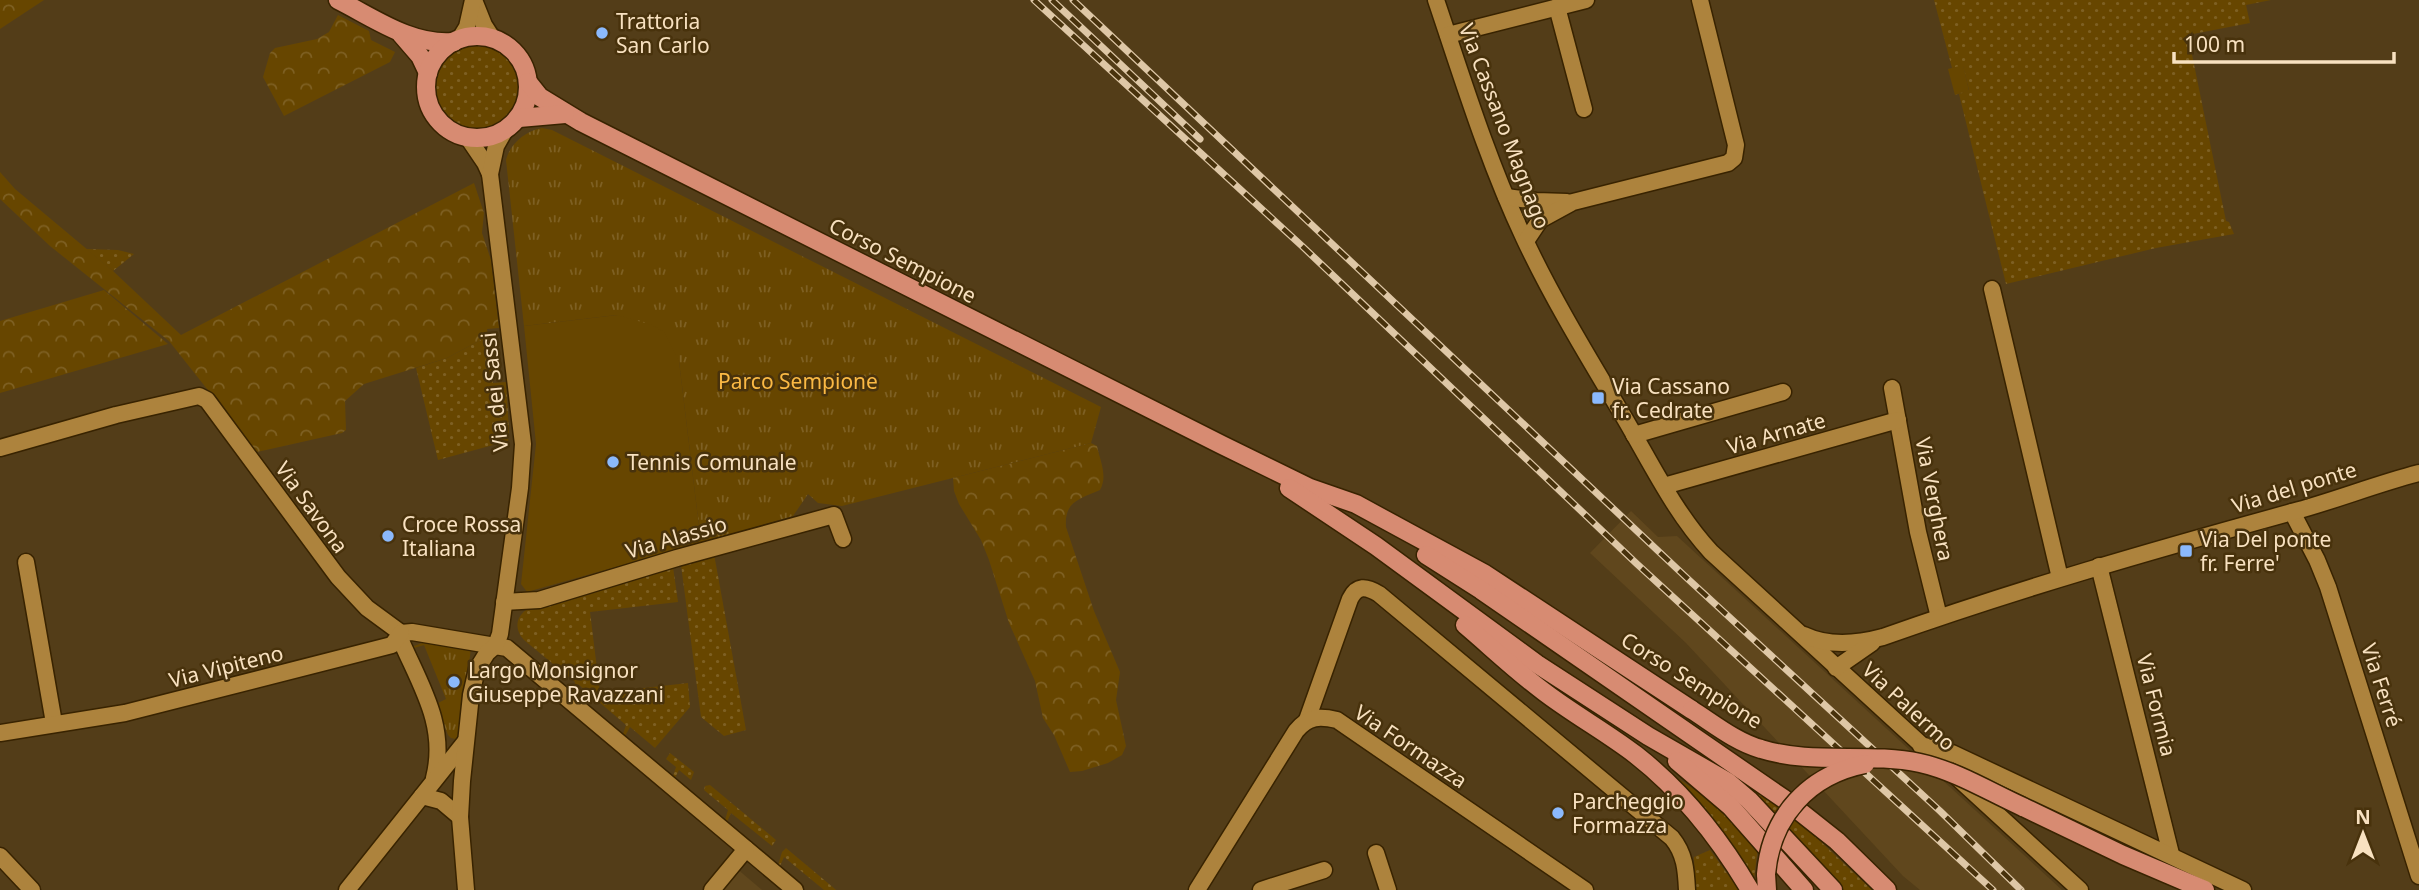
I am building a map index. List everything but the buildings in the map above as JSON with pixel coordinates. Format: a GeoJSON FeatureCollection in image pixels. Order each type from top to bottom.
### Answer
{"type":"FeatureCollection","features":[{"type":"Feature","properties":{"kind":"main road"},"geometry":{"type":"LineString","coordinates":[[338,0],[419,39],[440,43],[476,36],[493,39],[510,48],[523,63],[528,82],[527,101],[519,118],[504,132],[486,138],[468,138],[448,130],[433,115],[426,95],[428,73],[438,55],[456,41]]}},
{"type":"Feature","properties":{"kind":"main road"},"geometry":{"type":"LineString","coordinates":[[398,31],[420,56],[428,73]]}},
{"type":"Feature","properties":{"kind":"main road","name":"Corso Sempione"},"geometry":{"type":"LineString","coordinates":[[528,82],[540,97],[565,114],[1222,445],[1310,488],[1356,504],[1485,575],[1745,743],[1772,752],[1801,757],[1889,759],[1935,767],[2204,890]]}},
{"type":"Feature","properties":{"kind":"main road"},"geometry":{"type":"LineString","coordinates":[[519,118],[565,114]]}},
{"type":"Feature","properties":{"kind":"main road","name":"Corso Sempione"},"geometry":{"type":"LineString","coordinates":[[1222,445],[1376,546],[1537,664],[1648,736],[1706,768],[1740,791],[1832,890]]}},
{"type":"Feature","properties":{"kind":"main road"},"geometry":{"type":"LineString","coordinates":[[1310,488],[1399,538],[1481,590],[1763,784],[1822,828],[1887,890]]}},
{"type":"Feature","properties":{"kind":"main road"},"geometry":{"type":"LineString","coordinates":[[1376,546],[1533,684],[1613,738],[1662,778],[1697,814],[1750,890]]}},
{"type":"Feature","properties":{"kind":"main road"},"geometry":{"type":"LineString","coordinates":[[1648,736],[1731,807],[1804,890]]}},
{"type":"Feature","properties":{"kind":"main road"},"geometry":{"type":"LineString","coordinates":[[1767,882],[1770,849],[1776,831],[1787,811],[1805,791],[1843,769],[1889,759]]}},
{"type":"Feature","properties":{"kind":"street"},"geometry":{"type":"LineString","coordinates":[[473,0],[493,39]]}},
{"type":"Feature","properties":{"kind":"street"},"geometry":{"type":"LineString","coordinates":[[456,41],[467,27],[473,0]]}},
{"type":"Feature","properties":{"kind":"street","name":"Via Cassano Magnago"},"geometry":{"type":"LineString","coordinates":[[1436,0],[1506,197],[1525,241],[1688,527],[1711,552]]}},
{"type":"Feature","properties":{"kind":"street"},"geometry":{"type":"LineString","coordinates":[[1448,35],[1587,0]]}},
{"type":"Feature","properties":{"kind":"street"},"geometry":{"type":"LineString","coordinates":[[1525,241],[1541,220],[1573,202],[1728,163],[1734,158],[1736,145],[1700,0]]}},
{"type":"Feature","properties":{"kind":"street"},"geometry":{"type":"LineString","coordinates":[[1557,7],[1584,109]]}},
{"type":"Feature","properties":{"kind":"street","name":"Via dei Sassi"},"geometry":{"type":"LineString","coordinates":[[490,174],[496,146],[504,132]]}},
{"type":"Feature","properties":{"kind":"street","name":"Via dei Sassi"},"geometry":{"type":"LineString","coordinates":[[466,890],[460,817],[461,781],[471,695],[477,669],[496,645],[500,634],[520,488],[523,444],[490,174],[468,138]]}},
{"type":"Feature","properties":{"kind":"street"},"geometry":{"type":"LineString","coordinates":[[1506,197],[1573,202]]}},
{"type":"Feature","properties":{"kind":"street"},"geometry":{"type":"LineString","coordinates":[[1992,289],[2060,578]]}},
{"type":"Feature","properties":{"kind":"street","name":"Via Verghera"},"geometry":{"type":"LineString","coordinates":[[1892,388],[1918,532],[1939,617]]}},
{"type":"Feature","properties":{"kind":"street"},"geometry":{"type":"LineString","coordinates":[[1634,435],[1783,391]]}},
{"type":"Feature","properties":{"kind":"street","name":"Via Savona"},"geometry":{"type":"LineString","coordinates":[[0,447],[116,415],[200,396],[207,400],[338,577],[367,608],[401,633]]}},
{"type":"Feature","properties":{"kind":"street","name":"Via Arnate"},"geometry":{"type":"LineString","coordinates":[[1664,486],[1898,420]]}},
{"type":"Feature","properties":{"kind":"street","name":"Via del ponte"},"geometry":{"type":"LineString","coordinates":[[1797,631],[1834,643],[1861,642],[1883,637],[2099,566],[2419,473]]}},
{"type":"Feature","properties":{"kind":"street","name":"Via Ferré"},"geometry":{"type":"LineString","coordinates":[[2291,512],[2318,560],[2329,587],[2419,878],[2417,890]]}},
{"type":"Feature","properties":{"kind":"street","name":"Via Alassio"},"geometry":{"type":"LineString","coordinates":[[505,602],[539,600],[677,558],[834,515],[842,539]]}},
{"type":"Feature","properties":{"kind":"street","name":"Via Palermo"},"geometry":{"type":"LineString","coordinates":[[1711,552],[2080,890]]}},
{"type":"Feature","properties":{"kind":"street"},"geometry":{"type":"LineString","coordinates":[[26,562],[54,723]]}},
{"type":"Feature","properties":{"kind":"street","name":"Via Formia"},"geometry":{"type":"LineString","coordinates":[[2099,566],[2171,855]]}},
{"type":"Feature","properties":{"kind":"street"},"geometry":{"type":"LineString","coordinates":[[1197,890],[1296,730],[1307,720],[1350,600],[1354,591],[1361,588],[1369,588],[1379,594],[1672,838],[1682,851],[1687,890]]}},
{"type":"Feature","properties":{"kind":"street"},"geometry":{"type":"LineString","coordinates":[[466,740],[454,744],[449,742],[436,722],[402,643],[401,633],[412,632],[496,645],[509,650],[795,890]]}},
{"type":"Feature","properties":{"kind":"street","name":"Via Vipiteno"},"geometry":{"type":"LineString","coordinates":[[0,733],[125,713],[278,675],[392,645],[401,633]]}},
{"type":"Feature","properties":{"kind":"street","name":"Via del ponte"},"geometry":{"type":"LineString","coordinates":[[1836,668],[1864,647],[1883,637]]}},
{"type":"Feature","properties":{"kind":"street","name":"Via Formazza"},"geometry":{"type":"LineString","coordinates":[[1307,720],[1325,717],[1337,720],[1585,890]]}},
{"type":"Feature","properties":{"kind":"street"},"geometry":{"type":"LineString","coordinates":[[434,780],[439,746],[436,722]]}},
{"type":"Feature","properties":{"kind":"street"},"geometry":{"type":"LineString","coordinates":[[346,890],[466,740]]}},
{"type":"Feature","properties":{"kind":"street"},"geometry":{"type":"LineString","coordinates":[[1921,746],[1952,752],[2243,890]]}},
{"type":"Feature","properties":{"kind":"street"},"geometry":{"type":"LineString","coordinates":[[422,796],[441,801],[460,817]]}},
{"type":"Feature","properties":{"kind":"street"},"geometry":{"type":"LineString","coordinates":[[712,890],[746,849]]}},
{"type":"Feature","properties":{"kind":"street"},"geometry":{"type":"LineString","coordinates":[[1376,853],[1388,890]]}},
{"type":"Feature","properties":{"kind":"street"},"geometry":{"type":"LineString","coordinates":[[0,856],[32,890]]}},
{"type":"Feature","properties":{"kind":"street"},"geometry":{"type":"LineString","coordinates":[[1261,890],[1324,870]]}},
{"type":"Feature","properties":{"kind":"shaded area"},"geometry":{"type":"Polygon","coordinates":[[[1631,511],[1658,537],[1677,536],[2062,890],[1920,890],[1903,876],[1686,643],[1590,553],[1631,511]]]}},
{"type":"Feature","properties":{"kind":"shaded area"},"geometry":{"type":"Polygon","coordinates":[[[736,868],[762,890],[719,890],[736,868]]]}},
{"type":"Feature","properties":{"kind":"green space"},"geometry":{"type":"Polygon","coordinates":[[[0,0],[44,0],[0,29],[0,0]]]}},
{"type":"Feature","properties":{"kind":"green space"},"geometry":{"type":"Polygon","coordinates":[[[1934,0],[2271,0],[2246,5],[2250,23],[2188,35],[2226,221],[2234,234],[2156,248],[2006,284],[1959,94],[1969,90],[1963,66],[1952,68],[1934,0]]]}},
{"type":"Feature","properties":{"kind":"green space"},"geometry":{"type":"Polygon","coordinates":[[[338,15],[369,31],[371,40],[395,52],[390,62],[284,116],[263,77],[270,53],[275,48],[317,39],[329,32],[338,15]]]}},
{"type":"Feature","properties":{"kind":"green space"},"geometry":{"type":"Polygon","coordinates":[[[478,44],[495,47],[509,56],[518,70],[521,87],[518,104],[509,118],[495,127],[478,130],[461,127],[447,118],[438,104],[435,87],[438,70],[447,56],[461,47],[478,44]]]}},
{"type":"Feature","properties":{"kind":"green space"},"geometry":{"type":"Polygon","coordinates":[[[1963,65],[1969,91],[1955,95],[1948,69],[1963,65]]]}},
{"type":"Feature","properties":{"kind":"green space","name":"Parco Sempione"},"geometry":{"type":"Polygon","coordinates":[[[542,128],[552,130],[1101,407],[1091,443],[842,506],[818,503],[808,494],[793,516],[701,543],[679,361],[617,315],[524,326],[506,160],[519,139],[542,128]]]}},
{"type":"Feature","properties":{"kind":"green space"},"geometry":{"type":"Polygon","coordinates":[[[0,172],[15,189],[113,271],[181,335],[474,183],[484,213],[482,233],[491,260],[499,328],[487,329],[488,336],[447,358],[364,384],[345,401],[346,430],[342,433],[257,452],[169,341],[50,246],[0,199],[0,172]]]}},
{"type":"Feature","properties":{"kind":"green space"},"geometry":{"type":"Polygon","coordinates":[[[86,249],[118,250],[134,254],[113,271],[86,249]]]}},
{"type":"Feature","properties":{"kind":"green space"},"geometry":{"type":"Polygon","coordinates":[[[104,290],[168,344],[0,393],[0,321],[104,290]]]}},
{"type":"Feature","properties":{"kind":"green space","name":"Tennis Comunale"},"geometry":{"type":"Polygon","coordinates":[[[617,315],[652,325],[664,332],[679,361],[701,543],[527,592],[521,584],[536,444],[524,326],[617,315]]]}},
{"type":"Feature","properties":{"kind":"green space"},"geometry":{"type":"Polygon","coordinates":[[[488,336],[493,383],[506,382],[508,441],[438,460],[416,368],[447,358],[488,336]]]}},
{"type":"Feature","properties":{"kind":"green space"},"geometry":{"type":"Polygon","coordinates":[[[1091,443],[1097,446],[1103,468],[1102,485],[1100,490],[1071,506],[1066,527],[1094,611],[1120,672],[1116,700],[1126,746],[1122,755],[1108,763],[1070,772],[1054,735],[1043,718],[1035,681],[1009,623],[981,540],[959,504],[953,478],[1091,443]]]}},
{"type":"Feature","properties":{"kind":"green space"},"geometry":{"type":"Polygon","coordinates":[[[714,554],[746,730],[724,736],[701,717],[681,565],[714,554]]]}},
{"type":"Feature","properties":{"kind":"green space"},"geometry":{"type":"Polygon","coordinates":[[[673,567],[678,602],[590,612],[600,693],[688,683],[690,707],[655,748],[630,727],[625,736],[623,734],[626,725],[578,684],[575,694],[575,682],[524,640],[517,624],[526,610],[673,567]]]}},
{"type":"Feature","properties":{"kind":"green space"},"geometry":{"type":"Polygon","coordinates":[[[428,641],[471,648],[460,734],[456,739],[448,735],[436,704],[446,699],[424,645],[414,648],[428,641]]]}},
{"type":"Feature","properties":{"kind":"green space"},"geometry":{"type":"Polygon","coordinates":[[[1625,742],[1708,799],[1758,847],[1753,886],[1625,742]]]}},
{"type":"Feature","properties":{"kind":"green space"},"geometry":{"type":"Polygon","coordinates":[[[670,753],[694,772],[691,780],[679,770],[675,778],[673,776],[676,767],[666,759],[670,753]]]}},
{"type":"Feature","properties":{"kind":"green space"},"geometry":{"type":"Polygon","coordinates":[[[1747,784],[1803,825],[1872,890],[1837,890],[1744,785],[1747,784]]]}},
{"type":"Feature","properties":{"kind":"green space"},"geometry":{"type":"Polygon","coordinates":[[[710,785],[776,840],[772,846],[731,813],[727,822],[725,820],[728,810],[704,790],[705,786],[710,785]]]}},
{"type":"Feature","properties":{"kind":"green space"},"geometry":{"type":"Polygon","coordinates":[[[786,848],[836,890],[824,890],[784,857],[780,866],[778,865],[786,848]]]}},
{"type":"Feature","properties":{"kind":"green space"},"geometry":{"type":"Polygon","coordinates":[[[1710,850],[1739,890],[1695,890],[1694,857],[1710,850]]]}},
{"type":"Feature","properties":{"kind":"railway"},"geometry":{"type":"LineString","coordinates":[[1034,0],[1302,246],[1637,564],[1993,890]]}},
{"type":"Feature","properties":{"kind":"railway"},"geometry":{"type":"LineString","coordinates":[[1052,0],[1200,139]]}},
{"type":"Feature","properties":{"kind":"railway"},"geometry":{"type":"LineString","coordinates":[[1073,0],[1689,580],[1940,811],[2021,890]]}},
{"type":"Feature","properties":{"kind":"place","name":"Trattoria San Carlo"},"geometry":{"type":"Point","coordinates":[602,33]}},
{"type":"Feature","properties":{"kind":"place","name":"Via Cassano fr. Cedrate"},"geometry":{"type":"Point","coordinates":[1598,398]}},
{"type":"Feature","properties":{"kind":"place","name":"Tennis Comunale"},"geometry":{"type":"Point","coordinates":[613,462]}},
{"type":"Feature","properties":{"kind":"place","name":"Croce Rossa Italiana"},"geometry":{"type":"Point","coordinates":[388,536]}},
{"type":"Feature","properties":{"kind":"place","name":"Via Del ponte fr. Ferre'"},"geometry":{"type":"Point","coordinates":[2186,551]}},
{"type":"Feature","properties":{"kind":"place","name":"Largo Monsignor Giuseppe Ravazzani"},"geometry":{"type":"Point","coordinates":[454,682]}},
{"type":"Feature","properties":{"kind":"place","name":"Parcheggio Formazza"},"geometry":{"type":"Point","coordinates":[1558,813]}}]}
